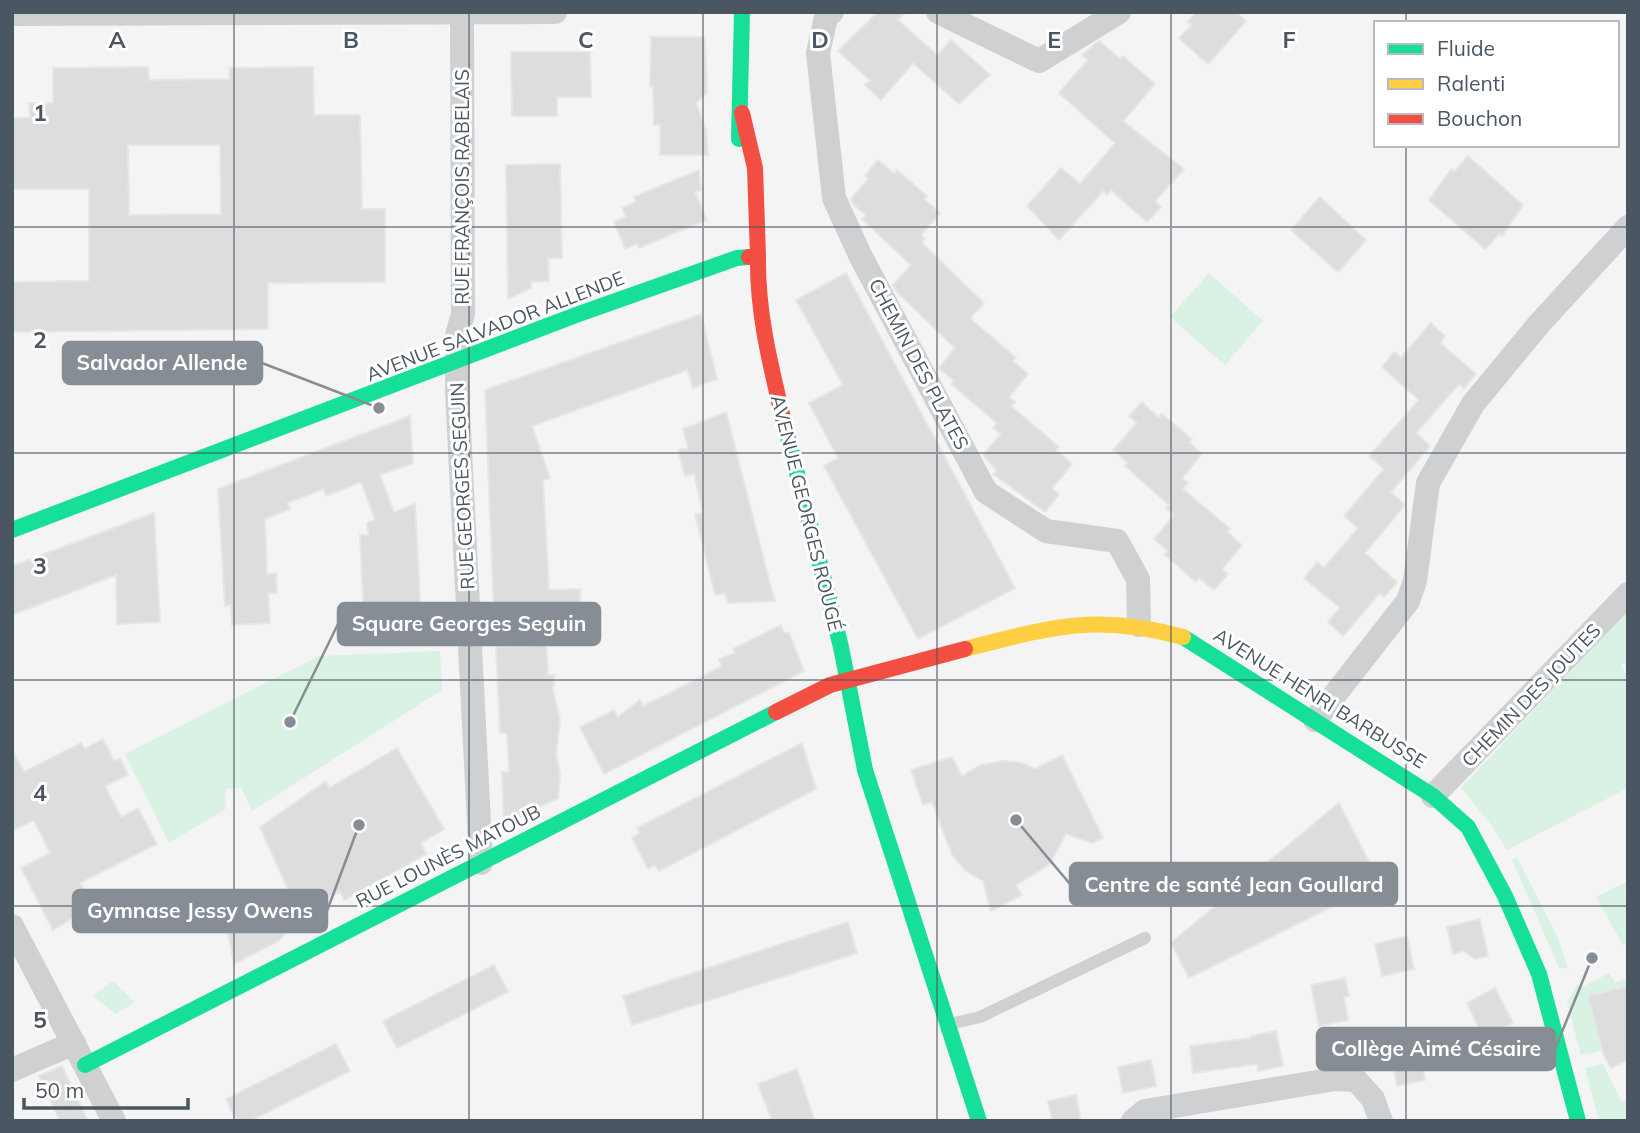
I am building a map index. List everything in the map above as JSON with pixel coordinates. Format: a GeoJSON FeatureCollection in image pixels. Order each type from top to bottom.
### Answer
{"type":"FeatureCollection","features":[{"type":"Feature","properties":{"kind":"street","name":"RUE FRANÇOIS RABELAIS"},"geometry":{"type":"LineString","coordinates":[[457,361],[457,335],[463,314],[462,12]]}},
{"type":"Feature","properties":{"kind":"street"},"geometry":{"type":"LineString","coordinates":[[12,14],[555,12]]}},
{"type":"Feature","properties":{"kind":"street"},"geometry":{"type":"LineString","coordinates":[[738,163],[742,113],[742,12]]}},
{"type":"Feature","properties":{"kind":"street"},"geometry":{"type":"LineString","coordinates":[[938,12],[1039,61],[1119,12]]}},
{"type":"Feature","properties":{"kind":"street","name":"CHEMIN DES PLATES"},"geometry":{"type":"LineString","coordinates":[[827,14],[818,53],[834,198],[860,255],[986,492],[1046,531],[1117,541],[1138,579],[1139,625]]}},
{"type":"Feature","properties":{"kind":"street","name":"AVENUE GEORGES ROUGÉ"},"geometry":{"type":"LineString","coordinates":[[742,113],[755,168],[757,294],[764,341],[848,678],[865,770]]}},
{"type":"Feature","properties":{"kind":"street"},"geometry":{"type":"LineString","coordinates":[[1315,720],[1408,601],[1415,581],[1428,483],[1473,404],[1553,308],[1628,228]]}},
{"type":"Feature","properties":{"kind":"street","name":"AVENUE SALVADOR ALLENDE"},"geometry":{"type":"LineString","coordinates":[[12,530],[737,258],[758,256]]}},
{"type":"Feature","properties":{"kind":"street","name":"RUE GEORGES SEGUIN"},"geometry":{"type":"LineString","coordinates":[[457,361],[481,863]]}},
{"type":"Feature","properties":{"kind":"street","name":"CHEMIN DES JOUTES"},"geometry":{"type":"LineString","coordinates":[[1433,796],[1628,594]]}},
{"type":"Feature","properties":{"kind":"street","name":"AVENUE HENRI BARBUSSE"},"geometry":{"type":"LineString","coordinates":[[829,679],[848,678],[1043,629],[1089,622],[1139,625],[1184,637],[1433,796],[1468,827],[1505,896],[1539,974],[1578,1121]]}},
{"type":"Feature","properties":{"kind":"street","name":"AVENUE GEORGES ROUGÉ"},"geometry":{"type":"LineString","coordinates":[[829,679],[840,714],[865,770],[979,1121]]}},
{"type":"Feature","properties":{"kind":"street","name":"RUE LOUNÈS MATOUB"},"geometry":{"type":"LineString","coordinates":[[79,1054],[481,863],[829,679]]}},
{"type":"Feature","properties":{"kind":"street"},"geometry":{"type":"LineString","coordinates":[[12,926],[114,1121]]}},
{"type":"Feature","properties":{"kind":"street"},"geometry":{"type":"LineString","coordinates":[[12,1070],[79,1054]]}},
{"type":"Feature","properties":{"kind":"street"},"geometry":{"type":"LineString","coordinates":[[1132,1121],[1145,1111],[1335,1079],[1356,1080],[1373,1099],[1381,1121]]}},
{"type":"Feature","properties":{"kind":"lane"},"geometry":{"type":"LineString","coordinates":[[948,1024],[980,1017],[1145,938]]}},
{"type":"Feature","properties":{"kind":"green space"},"geometry":{"type":"Polygon","coordinates":[[[1209,273],[1263,321],[1225,365],[1170,317],[1209,273]]]}},
{"type":"Feature","properties":{"kind":"green space"},"geometry":{"type":"Polygon","coordinates":[[[1628,610],[1628,662],[1621,665],[1628,678],[1628,788],[1507,850],[1489,822],[1461,788],[1628,610]]]}},
{"type":"Feature","properties":{"kind":"green space"},"geometry":{"type":"Polygon","coordinates":[[[440,651],[442,690],[252,811],[241,787],[225,789],[226,809],[169,843],[125,754],[319,656],[440,651]]]}},
{"type":"Feature","properties":{"kind":"green space"},"geometry":{"type":"Polygon","coordinates":[[[1517,857],[1558,938],[1568,969],[1559,968],[1512,860],[1517,857]]]}},
{"type":"Feature","properties":{"kind":"green space"},"geometry":{"type":"Polygon","coordinates":[[[1628,881],[1625,888],[1628,943],[1623,945],[1596,897],[1628,881]]]}},
{"type":"Feature","properties":{"kind":"green space"},"geometry":{"type":"Polygon","coordinates":[[[1609,973],[1615,983],[1628,977],[1628,986],[1588,997],[1601,1051],[1581,1055],[1567,1003],[1578,984],[1580,988],[1609,973]]]}},
{"type":"Feature","properties":{"kind":"green space"},"geometry":{"type":"Polygon","coordinates":[[[113,981],[135,1002],[116,1014],[93,996],[113,981]]]}},
{"type":"Feature","properties":{"kind":"green space"},"geometry":{"type":"Polygon","coordinates":[[[1603,1064],[1622,1102],[1628,1100],[1628,1121],[1599,1121],[1585,1068],[1603,1064]]]}},
{"type":"Feature","properties":{"kind":"building"},"geometry":{"type":"Polygon","coordinates":[[[878,12],[905,12],[898,20],[937,55],[951,40],[990,75],[959,104],[913,63],[881,100],[865,85],[870,80],[838,51],[878,12]]]}},
{"type":"Feature","properties":{"kind":"building"},"geometry":{"type":"Polygon","coordinates":[[[1196,12],[1236,12],[1246,21],[1208,64],[1179,38],[1192,25],[1188,22],[1196,12]]]}},
{"type":"Feature","properties":{"kind":"building"},"geometry":{"type":"Polygon","coordinates":[[[651,37],[705,37],[707,93],[696,103],[706,129],[708,155],[660,155],[660,124],[654,125],[653,87],[650,87],[651,37]]]}},
{"type":"Feature","properties":{"kind":"building"},"geometry":{"type":"Polygon","coordinates":[[[1099,41],[1120,59],[1123,56],[1155,84],[1123,121],[1184,169],[1155,201],[1161,207],[1147,222],[1111,190],[1107,195],[1103,191],[1059,240],[1027,206],[1061,168],[1080,184],[1115,143],[1059,93],[1088,60],[1082,55],[1099,41]]]}},
{"type":"Feature","properties":{"kind":"building"},"geometry":{"type":"Polygon","coordinates":[[[511,52],[590,52],[591,97],[557,97],[557,116],[512,116],[511,52]]]}},
{"type":"Feature","properties":{"kind":"building"},"geometry":{"type":"Polygon","coordinates":[[[148,67],[149,80],[230,79],[229,68],[313,67],[314,115],[360,115],[362,209],[385,209],[385,282],[268,283],[268,329],[12,332],[12,282],[89,281],[89,189],[12,189],[12,118],[30,118],[29,103],[53,103],[53,68],[148,67]],[[128,145],[129,215],[221,214],[220,145],[128,145]]]}},
{"type":"Feature","properties":{"kind":"building"},"geometry":{"type":"Polygon","coordinates":[[[1468,156],[1523,205],[1502,236],[1499,234],[1485,249],[1429,200],[1451,169],[1455,171],[1468,156]]]}},
{"type":"Feature","properties":{"kind":"building"},"geometry":{"type":"Polygon","coordinates":[[[878,160],[894,174],[897,170],[927,196],[924,199],[940,213],[921,235],[925,239],[922,243],[984,303],[970,318],[1016,358],[1013,361],[1028,374],[1009,397],[1015,402],[1011,406],[1059,447],[1056,450],[1072,464],[1052,488],[1059,495],[1045,512],[993,474],[997,471],[983,455],[1001,434],[993,428],[997,423],[951,384],[954,381],[939,368],[955,348],[896,291],[893,285],[911,265],[862,219],[866,215],[853,204],[851,199],[868,179],[865,175],[878,160]]]}},
{"type":"Feature","properties":{"kind":"building"},"geometry":{"type":"Polygon","coordinates":[[[560,164],[562,258],[548,258],[549,281],[531,282],[531,288],[508,299],[506,165],[560,164]]]}},
{"type":"Feature","properties":{"kind":"building"},"geometry":{"type":"Polygon","coordinates":[[[699,170],[701,190],[695,192],[707,220],[639,248],[637,244],[625,249],[614,222],[626,217],[622,208],[636,202],[634,197],[699,170]]]}},
{"type":"Feature","properties":{"kind":"building"},"geometry":{"type":"Polygon","coordinates":[[[1320,197],[1366,240],[1338,272],[1291,230],[1320,197]]]}},
{"type":"Feature","properties":{"kind":"building"},"geometry":{"type":"Polygon","coordinates":[[[846,273],[1015,588],[918,639],[824,466],[838,458],[809,403],[843,385],[796,300],[846,273]]]}},
{"type":"Feature","properties":{"kind":"building"},"geometry":{"type":"Polygon","coordinates":[[[701,314],[717,379],[693,388],[687,370],[532,426],[550,478],[543,480],[549,590],[580,589],[581,609],[494,614],[485,390],[701,314]]]}},
{"type":"Feature","properties":{"kind":"building"},"geometry":{"type":"Polygon","coordinates":[[[1431,323],[1445,336],[1440,343],[1476,374],[1464,388],[1459,384],[1416,433],[1430,446],[1391,492],[1405,505],[1365,553],[1397,582],[1384,597],[1380,593],[1343,636],[1328,622],[1340,608],[1304,578],[1317,562],[1324,568],[1358,528],[1344,516],[1384,469],[1369,456],[1419,400],[1382,367],[1394,352],[1401,358],[1431,323]]]}},
{"type":"Feature","properties":{"kind":"building"},"geometry":{"type":"Polygon","coordinates":[[[1142,402],[1158,417],[1162,414],[1192,439],[1189,442],[1202,454],[1182,478],[1188,483],[1183,489],[1230,529],[1227,532],[1242,545],[1222,569],[1228,574],[1214,590],[1199,578],[1196,582],[1164,554],[1168,551],[1154,539],[1174,515],[1166,508],[1169,505],[1125,466],[1128,463],[1113,450],[1137,423],[1129,416],[1142,402]]]}},
{"type":"Feature","properties":{"kind":"building"},"geometry":{"type":"Polygon","coordinates":[[[726,412],[775,601],[728,603],[725,593],[715,595],[695,514],[703,513],[694,474],[685,476],[678,450],[688,448],[683,429],[726,412]]]}},
{"type":"Feature","properties":{"kind":"building"},"geometry":{"type":"Polygon","coordinates":[[[410,416],[413,463],[380,475],[394,512],[415,504],[421,617],[364,620],[360,535],[368,535],[367,523],[375,520],[361,482],[326,496],[323,489],[287,503],[290,509],[265,519],[267,574],[276,573],[277,593],[268,593],[270,623],[232,625],[231,605],[225,606],[218,489],[410,416]]]}},
{"type":"Feature","properties":{"kind":"building"},"geometry":{"type":"Polygon","coordinates":[[[154,513],[160,622],[117,624],[116,575],[12,615],[12,566],[154,513]]]}},
{"type":"Feature","properties":{"kind":"building"},"geometry":{"type":"Polygon","coordinates":[[[781,625],[784,633],[789,633],[804,671],[604,774],[580,727],[614,710],[618,717],[640,700],[643,706],[670,693],[722,666],[719,659],[735,653],[733,649],[781,625]]]}},
{"type":"Feature","properties":{"kind":"building"},"geometry":{"type":"Polygon","coordinates":[[[546,645],[548,675],[555,675],[553,691],[560,720],[556,755],[560,773],[558,798],[504,825],[502,772],[509,772],[507,733],[500,733],[496,647],[546,645]]]}},
{"type":"Feature","properties":{"kind":"building"},"geometry":{"type":"Polygon","coordinates":[[[103,739],[114,761],[120,758],[128,775],[105,786],[121,817],[138,808],[157,844],[80,883],[92,906],[53,930],[21,868],[50,853],[34,820],[12,831],[12,750],[24,772],[81,743],[85,749],[103,739]]]}},
{"type":"Feature","properties":{"kind":"building"},"geometry":{"type":"Polygon","coordinates":[[[802,743],[816,789],[659,871],[655,865],[648,869],[632,838],[640,833],[637,828],[802,743]]]}},
{"type":"Feature","properties":{"kind":"building"},"geometry":{"type":"Polygon","coordinates":[[[397,748],[444,829],[421,843],[426,854],[344,900],[340,891],[321,901],[278,941],[234,964],[225,918],[274,908],[290,894],[260,827],[326,781],[329,788],[397,748]]]}},
{"type":"Feature","properties":{"kind":"building"},"geometry":{"type":"Polygon","coordinates":[[[1062,755],[1103,838],[1092,843],[1066,834],[1049,865],[1016,885],[1022,895],[991,911],[983,881],[966,871],[952,855],[932,802],[923,805],[911,770],[952,757],[962,776],[981,765],[1002,761],[1019,762],[1035,769],[1062,755]]]}},
{"type":"Feature","properties":{"kind":"building"},"geometry":{"type":"Polygon","coordinates":[[[1339,803],[1380,883],[1189,978],[1171,943],[1244,882],[1258,880],[1257,871],[1339,803]]]}},
{"type":"Feature","properties":{"kind":"building"},"geometry":{"type":"Polygon","coordinates":[[[1480,919],[1488,956],[1475,959],[1464,951],[1453,954],[1447,927],[1480,919]]]}},
{"type":"Feature","properties":{"kind":"building"},"geometry":{"type":"Polygon","coordinates":[[[848,922],[857,953],[632,1025],[623,996],[848,922]]]}},
{"type":"Feature","properties":{"kind":"building"},"geometry":{"type":"Polygon","coordinates":[[[1407,936],[1414,969],[1382,976],[1375,944],[1407,936]]]}},
{"type":"Feature","properties":{"kind":"building"},"geometry":{"type":"Polygon","coordinates":[[[494,965],[508,992],[397,1048],[383,1021],[494,965]]]}},
{"type":"Feature","properties":{"kind":"building"},"geometry":{"type":"Polygon","coordinates":[[[1345,978],[1349,996],[1344,997],[1348,1020],[1319,1026],[1311,985],[1345,978]]]}},
{"type":"Feature","properties":{"kind":"building"},"geometry":{"type":"Polygon","coordinates":[[[1628,986],[1628,1060],[1611,1068],[1603,1054],[1588,996],[1628,986]]]}},
{"type":"Feature","properties":{"kind":"building"},"geometry":{"type":"Polygon","coordinates":[[[1495,988],[1513,1023],[1483,1038],[1467,1003],[1495,988]]]}},
{"type":"Feature","properties":{"kind":"building"},"geometry":{"type":"Polygon","coordinates":[[[1276,1031],[1283,1066],[1258,1071],[1257,1064],[1193,1073],[1190,1046],[1251,1038],[1276,1031]]]}},
{"type":"Feature","properties":{"kind":"building"},"geometry":{"type":"Polygon","coordinates":[[[336,1044],[350,1071],[250,1121],[236,1121],[226,1099],[336,1044]]]}},
{"type":"Feature","properties":{"kind":"building"},"geometry":{"type":"Polygon","coordinates":[[[1418,1044],[1425,1080],[1397,1086],[1390,1050],[1418,1044]]]}},
{"type":"Feature","properties":{"kind":"building"},"geometry":{"type":"Polygon","coordinates":[[[1151,1060],[1156,1086],[1123,1093],[1118,1067],[1151,1060]]]}},
{"type":"Feature","properties":{"kind":"building"},"geometry":{"type":"Polygon","coordinates":[[[62,1066],[88,1121],[60,1121],[39,1076],[62,1066]]]}},
{"type":"Feature","properties":{"kind":"building"},"geometry":{"type":"Polygon","coordinates":[[[797,1069],[815,1121],[772,1121],[758,1084],[797,1069]]]}},
{"type":"Feature","properties":{"kind":"building"},"geometry":{"type":"Polygon","coordinates":[[[1076,1095],[1081,1121],[1052,1121],[1048,1101],[1076,1095]]]}},
{"type":"Feature","properties":{"kind":"traffic: fast"},"geometry":{"type":"LineString","coordinates":[[739,139],[742,12]]}},
{"type":"Feature","properties":{"kind":"traffic: fast"},"geometry":{"type":"LineString","coordinates":[[12,530],[576,315],[737,258],[749,257]]}},
{"type":"Feature","properties":{"kind":"traffic: fast"},"geometry":{"type":"LineString","coordinates":[[783,418],[841,647],[865,770],[979,1121]]}},
{"type":"Feature","properties":{"kind":"traffic: fast"},"geometry":{"type":"LineString","coordinates":[[1183,637],[1433,796],[1468,827],[1505,896],[1539,974],[1578,1121]]}},
{"type":"Feature","properties":{"kind":"traffic: fast"},"geometry":{"type":"LineString","coordinates":[[85,1065],[776,712]]}},
{"type":"Feature","properties":{"kind":"traffic: slow"},"geometry":{"type":"LineString","coordinates":[[965,649],[1049,629],[1098,624],[1152,630],[1183,637]]}},
{"type":"Feature","properties":{"kind":"traffic: jam"},"geometry":{"type":"LineString","coordinates":[[742,113],[755,168],[758,256],[749,257]]}},
{"type":"Feature","properties":{"kind":"traffic: jam"},"geometry":{"type":"LineString","coordinates":[[758,256],[762,317],[783,418]]}},
{"type":"Feature","properties":{"kind":"traffic: jam"},"geometry":{"type":"LineString","coordinates":[[776,712],[830,685],[965,649]]}},
{"type":"Feature","properties":{"kind":"place","name":"Salvador Allende"},"geometry":{"type":"Point","coordinates":[379,408]}},
{"type":"Feature","properties":{"kind":"place","name":"Square Georges Seguin"},"geometry":{"type":"Point","coordinates":[290,722]}},
{"type":"Feature","properties":{"kind":"place","name":"Centre de santé Jean Goullard"},"geometry":{"type":"Point","coordinates":[1016,820]}},
{"type":"Feature","properties":{"kind":"place","name":"Gymnase Jessy Owens"},"geometry":{"type":"Point","coordinates":[359,825]}},
{"type":"Feature","properties":{"kind":"place","name":"Collège Aimé Césaire"},"geometry":{"type":"Point","coordinates":[1592,958]}}]}
